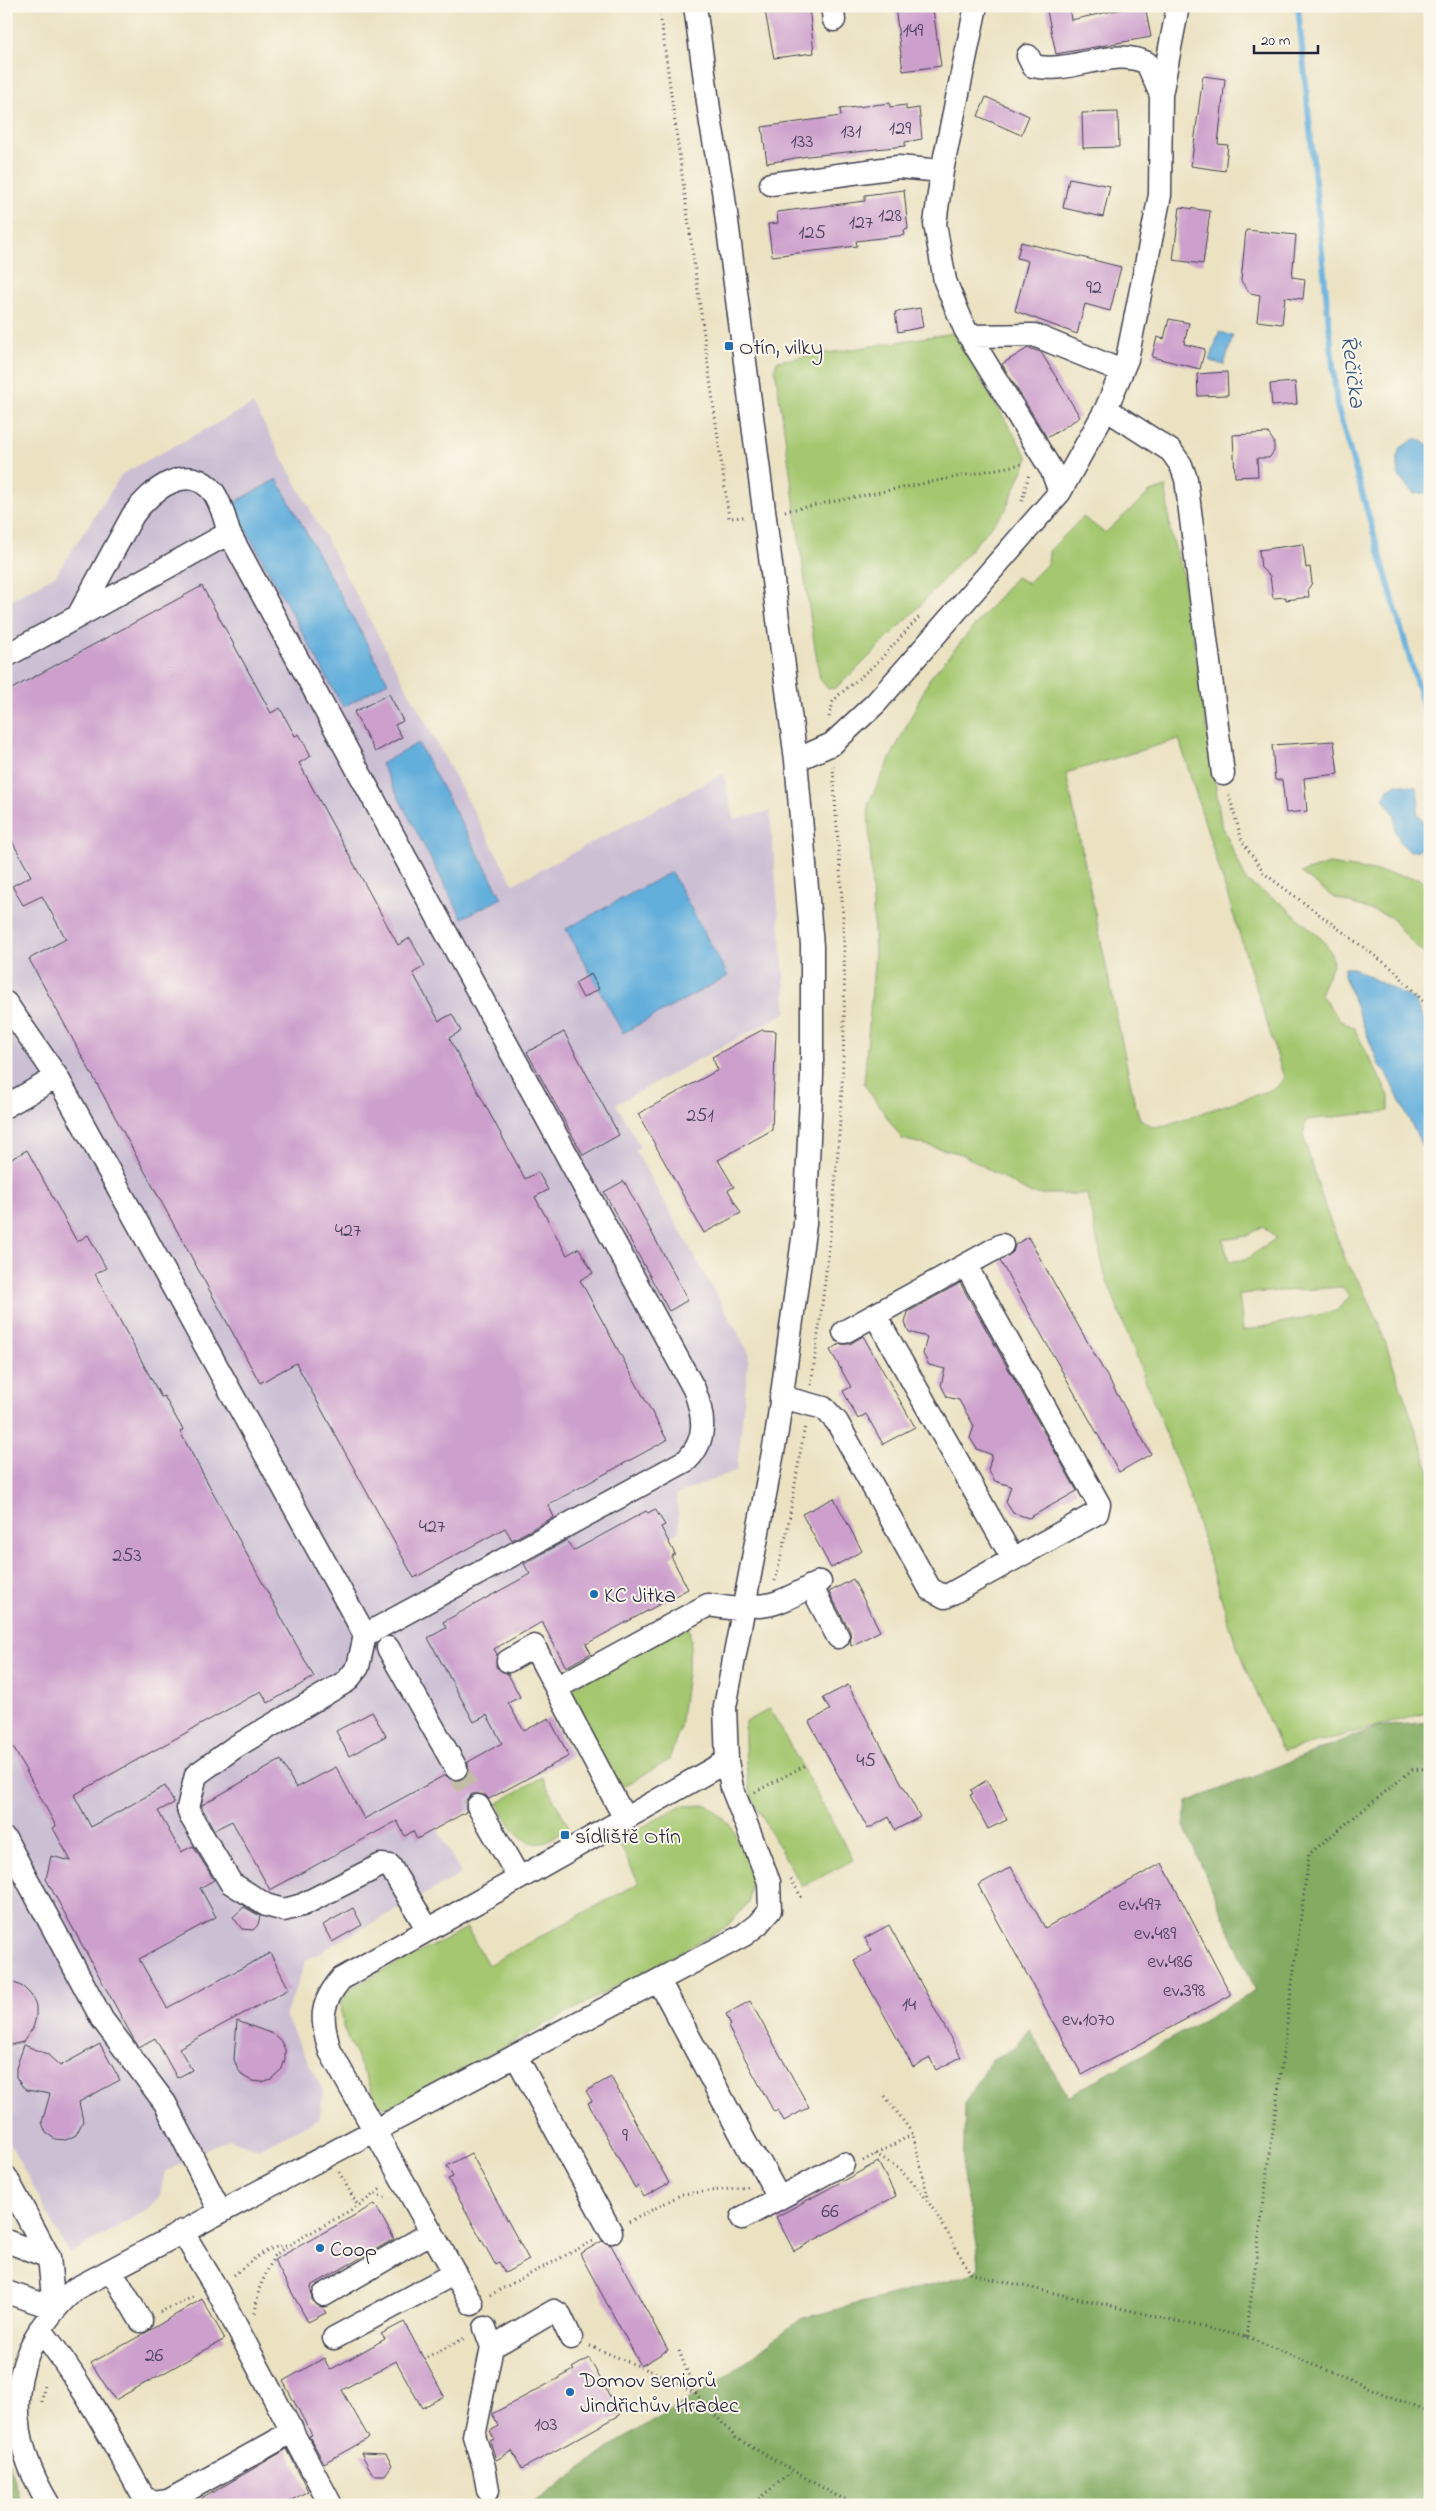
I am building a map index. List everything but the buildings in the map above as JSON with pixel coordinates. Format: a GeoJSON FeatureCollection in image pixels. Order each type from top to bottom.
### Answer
{"type":"FeatureCollection","features":[{"type":"Feature","properties":{"kind":"street"},"geometry":{"type":"LineString","coordinates":[[49,2505],[35,2482],[24,2452],[17,2408],[20,2379],[33,2341],[40,2329],[54,2308],[75,2289],[516,2056],[661,1987],[744,1934],[758,1924],[770,1910],[769,1882],[739,1810],[727,1761],[726,1707],[781,1397],[805,1224],[812,1075],[812,946],[796,760],[723,190],[711,124],[695,6]]}},
{"type":"Feature","properties":{"kind":"street"},"geometry":{"type":"LineString","coordinates":[[976,6],[942,171],[935,224],[939,258],[955,309],[1052,471],[1060,492]]}},
{"type":"Feature","properties":{"kind":"street"},"geometry":{"type":"LineString","coordinates":[[796,760],[832,744],[876,703],[1060,492],[1106,409],[1127,359],[1160,195],[1161,95],[1178,6]]}},
{"type":"Feature","properties":{"kind":"street"},"geometry":{"type":"LineString","coordinates":[[1028,56],[1033,66],[1057,69],[1120,57],[1134,57],[1147,63],[1161,95]]}},
{"type":"Feature","properties":{"kind":"street"},"geometry":{"type":"LineString","coordinates":[[771,184],[898,167],[942,171]]}},
{"type":"Feature","properties":{"kind":"street"},"geometry":{"type":"LineString","coordinates":[[970,336],[1034,335],[1122,371]]}},
{"type":"Feature","properties":{"kind":"street"},"geometry":{"type":"LineString","coordinates":[[1106,409],[1172,451],[1181,465],[1186,480],[1223,774]]}},
{"type":"Feature","properties":{"kind":"street"},"geometry":{"type":"LineString","coordinates":[[78,616],[142,502],[164,484],[187,478],[207,485],[219,502],[230,533],[694,1389],[703,1422],[699,1445],[678,1466],[366,1635]]}},
{"type":"Feature","properties":{"kind":"street"},"geometry":{"type":"LineString","coordinates":[[6,656],[230,533]]}},
{"type":"Feature","properties":{"kind":"street"},"geometry":{"type":"LineString","coordinates":[[6,1003],[57,1077],[366,1635],[358,1667],[347,1681],[235,1746],[196,1775],[188,1808],[190,1815],[231,1883],[266,1905],[284,1910],[302,1905],[381,1865],[390,1866],[428,1930]]}},
{"type":"Feature","properties":{"kind":"street"},"geometry":{"type":"LineString","coordinates":[[6,1106],[57,1077]]}},
{"type":"Feature","properties":{"kind":"street"},"geometry":{"type":"LineString","coordinates":[[844,1332],[1002,1245]]}},
{"type":"Feature","properties":{"kind":"street"},"geometry":{"type":"LineString","coordinates":[[781,1397],[824,1408],[837,1422],[930,1589],[945,1597],[1097,1513],[1099,1504],[966,1266]]}},
{"type":"Feature","properties":{"kind":"street"},"geometry":{"type":"LineString","coordinates":[[875,1315],[1013,1559]]}},
{"type":"Feature","properties":{"kind":"street"},"geometry":{"type":"LineString","coordinates":[[556,1688],[708,1605],[757,1608],[769,1606],[816,1584],[838,1637]]}},
{"type":"Feature","properties":{"kind":"street"},"geometry":{"type":"LineString","coordinates":[[508,1661],[534,1646],[625,1819]]}},
{"type":"Feature","properties":{"kind":"street"},"geometry":{"type":"LineString","coordinates":[[388,1648],[456,1768]]}},
{"type":"Feature","properties":{"kind":"street"},"geometry":{"type":"LineString","coordinates":[[472,2304],[376,2129],[330,2051],[323,2026],[323,2010],[329,1993],[341,1979],[727,1761]]}},
{"type":"Feature","properties":{"kind":"street"},"geometry":{"type":"LineString","coordinates":[[478,1806],[519,1878]]}},
{"type":"Feature","properties":{"kind":"street"},"geometry":{"type":"LineString","coordinates":[[6,1840],[102,2019],[165,2103],[220,2211]]}},
{"type":"Feature","properties":{"kind":"street"},"geometry":{"type":"LineString","coordinates":[[661,1987],[751,2153],[760,2163],[775,2191]]}},
{"type":"Feature","properties":{"kind":"street"},"geometry":{"type":"LineString","coordinates":[[516,2056],[612,2232]]}},
{"type":"Feature","properties":{"kind":"street"},"geometry":{"type":"LineString","coordinates":[[742,2218],[775,2191],[843,2164]]}},
{"type":"Feature","properties":{"kind":"street"},"geometry":{"type":"LineString","coordinates":[[6,2177],[49,2257],[54,2308]]}},
{"type":"Feature","properties":{"kind":"street"},"geometry":{"type":"LineString","coordinates":[[182,2232],[223,2282],[249,2350],[331,2505]]}},
{"type":"Feature","properties":{"kind":"street"},"geometry":{"type":"LineString","coordinates":[[324,2295],[432,2232]]}},
{"type":"Feature","properties":{"kind":"street"},"geometry":{"type":"LineString","coordinates":[[6,2241],[49,2257]]}},
{"type":"Feature","properties":{"kind":"street"},"geometry":{"type":"LineString","coordinates":[[111,2270],[141,2321]]}},
{"type":"Feature","properties":{"kind":"street"},"geometry":{"type":"LineString","coordinates":[[334,2338],[455,2273]]}},
{"type":"Feature","properties":{"kind":"street"},"geometry":{"type":"LineString","coordinates":[[6,2292],[54,2308]]}},
{"type":"Feature","properties":{"kind":"street"},"geometry":{"type":"LineString","coordinates":[[488,2490],[484,2467],[474,2436],[488,2338],[554,2311],[560,2315],[571,2338]]}},
{"type":"Feature","properties":{"kind":"street"},"geometry":{"type":"LineString","coordinates":[[40,2329],[82,2388],[143,2496],[154,2503],[168,2501],[276,2441],[292,2429]]}},
{"type":"Feature","properties":{"kind":"path"},"geometry":{"type":"LineString","coordinates":[[1021,504],[1030,470]]}},
{"type":"Feature","properties":{"kind":"path"},"geometry":{"type":"LineString","coordinates":[[1223,774],[1242,841],[1265,874],[1394,970],[1430,1009]]}},
{"type":"Feature","properties":{"kind":"path"},"geometry":{"type":"LineString","coordinates":[[769,1606],[787,1532],[809,1404]]}},
{"type":"Feature","properties":{"kind":"path"},"geometry":{"type":"LineString","coordinates":[[754,1792],[806,1765]]}},
{"type":"Feature","properties":{"kind":"path"},"geometry":{"type":"LineString","coordinates":[[1246,2337],[1309,1854],[1412,1770],[1430,1768]]}},
{"type":"Feature","properties":{"kind":"path"},"geometry":{"type":"LineString","coordinates":[[886,2096],[913,2134],[929,2205]]}},
{"type":"Feature","properties":{"kind":"path"},"geometry":{"type":"LineString","coordinates":[[913,2134],[875,2154],[909,2177],[929,2205],[971,2274],[1246,2337],[1430,2413]]}},
{"type":"Feature","properties":{"kind":"path"},"geometry":{"type":"LineString","coordinates":[[337,2169],[358,2206]]}},
{"type":"Feature","properties":{"kind":"path"},"geometry":{"type":"LineString","coordinates":[[472,2304],[682,2194],[775,2191]]}},
{"type":"Feature","properties":{"kind":"path"},"geometry":{"type":"LineString","coordinates":[[249,2350],[254,2334],[259,2289],[274,2256],[287,2246],[358,2206],[374,2193]]}},
{"type":"Feature","properties":{"kind":"path"},"geometry":{"type":"LineString","coordinates":[[141,2321],[223,2282],[260,2255],[277,2246],[287,2246]]}},
{"type":"Feature","properties":{"kind":"path"},"geometry":{"type":"LineString","coordinates":[[427,2356],[488,2338]]}},
{"type":"Feature","properties":{"kind":"path"},"geometry":{"type":"LineString","coordinates":[[571,2338],[665,2377],[696,2394],[736,2438],[837,2496],[862,2505]]}},
{"type":"Feature","properties":{"kind":"path"},"geometry":{"type":"LineString","coordinates":[[679,2351],[696,2394]]}},
{"type":"Feature","properties":{"kind":"path"},"geometry":{"type":"LineString","coordinates":[[751,2505],[793,2471]]}},
{"type":"Feature","properties":{"kind":"shaded area"},"geometry":{"type":"Polygon","coordinates":[[[253,404],[513,884],[723,774],[734,819],[770,811],[787,1012],[616,1104],[640,1147],[635,1150],[749,1353],[737,1470],[676,1495],[680,1531],[663,1540],[471,1610],[520,1700],[510,1705],[524,1733],[552,1719],[572,1756],[437,1828],[461,1874],[306,1960],[285,2016],[323,2091],[320,2118],[258,2149],[228,2139],[165,2172],[160,2195],[149,2209],[69,2254],[6,2136],[6,603],[56,575],[122,474],[253,404]]]}},
{"type":"Feature","properties":{"kind":"green space"},"geometry":{"type":"Polygon","coordinates":[[[953,333],[1028,458],[1005,511],[916,610],[855,671],[835,688],[828,689],[820,679],[775,368],[777,361],[953,333]]]}},
{"type":"Feature","properties":{"kind":"green space"},"geometry":{"type":"Polygon","coordinates":[[[1166,487],[1170,531],[1183,575],[1221,823],[1247,882],[1283,905],[1324,941],[1331,953],[1333,964],[1320,994],[1338,1018],[1354,1028],[1389,1096],[1389,1111],[1306,1120],[1303,1135],[1325,1208],[1346,1261],[1363,1288],[1379,1324],[1430,1471],[1430,1712],[1282,1752],[1235,1642],[1186,1486],[1105,1275],[1087,1194],[1031,1194],[962,1154],[902,1139],[864,1084],[875,952],[868,804],[930,678],[1016,577],[1028,583],[1048,563],[1049,551],[1083,517],[1105,533],[1150,492],[1166,487]],[[1179,739],[1066,773],[1134,1100],[1140,1119],[1153,1127],[1166,1125],[1276,1088],[1284,1078],[1179,739]],[[1263,1226],[1247,1236],[1223,1240],[1229,1261],[1245,1260],[1276,1238],[1263,1226]],[[1342,1287],[1239,1294],[1243,1331],[1336,1311],[1350,1296],[1342,1287]]]}},
{"type":"Feature","properties":{"kind":"green space"},"geometry":{"type":"Polygon","coordinates":[[[1329,864],[1417,878],[1430,885],[1430,960],[1403,933],[1391,917],[1333,897],[1301,873],[1329,864]]]}},
{"type":"Feature","properties":{"kind":"green space"},"geometry":{"type":"Polygon","coordinates":[[[683,1628],[689,1629],[691,1641],[680,1727],[669,1760],[621,1788],[570,1705],[570,1689],[683,1628]]]}},
{"type":"Feature","properties":{"kind":"green space"},"geometry":{"type":"Polygon","coordinates":[[[770,1709],[853,1860],[802,1887],[752,1799],[748,1780],[745,1722],[770,1709]]]}},
{"type":"Feature","properties":{"kind":"green space"},"geometry":{"type":"Polygon","coordinates":[[[1430,1722],[1430,2505],[530,2505],[618,2442],[723,2379],[800,2319],[971,2274],[979,2268],[977,2244],[963,2176],[965,2104],[991,2060],[1015,2048],[1029,2029],[1068,2096],[1256,1991],[1184,1826],[1187,1802],[1377,1727],[1430,1722]]]}},
{"type":"Feature","properties":{"kind":"green space"},"geometry":{"type":"Polygon","coordinates":[[[542,1777],[569,1827],[549,1841],[529,1842],[516,1832],[498,1803],[542,1777]]]}},
{"type":"Feature","properties":{"kind":"green space"},"geometry":{"type":"Polygon","coordinates":[[[707,1805],[730,1824],[752,1869],[749,1902],[725,1928],[392,2107],[383,2107],[377,2102],[343,2027],[341,2002],[352,1987],[467,1928],[488,1965],[639,1883],[618,1841],[680,1806],[707,1805]]]}},
{"type":"Feature","properties":{"kind":"green space"},"geometry":{"type":"Polygon","coordinates":[[[6,2454],[20,2501],[23,2505],[6,2505],[6,2454]]]}},
{"type":"Feature","properties":{"kind":"water"},"geometry":{"type":"Polygon","coordinates":[[[1219,332],[1233,336],[1224,365],[1210,361],[1219,332]]]}},
{"type":"Feature","properties":{"kind":"water"},"geometry":{"type":"Polygon","coordinates":[[[1417,438],[1430,446],[1430,492],[1414,494],[1398,474],[1397,463],[1400,448],[1417,438]]]}},
{"type":"Feature","properties":{"kind":"water"},"geometry":{"type":"Polygon","coordinates":[[[277,479],[388,682],[343,707],[232,504],[277,479]]]}},
{"type":"Feature","properties":{"kind":"water"},"geometry":{"type":"Polygon","coordinates":[[[418,743],[502,898],[462,918],[381,764],[418,743]]]}},
{"type":"Feature","properties":{"kind":"water"},"geometry":{"type":"Polygon","coordinates":[[[1398,784],[1416,787],[1419,802],[1417,813],[1430,830],[1429,844],[1418,850],[1409,851],[1401,843],[1395,830],[1395,815],[1383,798],[1388,789],[1398,784]]]}},
{"type":"Feature","properties":{"kind":"water"},"geometry":{"type":"Polygon","coordinates":[[[671,872],[728,976],[623,1033],[566,929],[671,872]]]}},
{"type":"Feature","properties":{"kind":"water"},"geometry":{"type":"Polygon","coordinates":[[[1344,968],[1353,968],[1414,1000],[1430,1031],[1430,1162],[1387,1075],[1379,1065],[1344,976],[1344,968]]]}},
{"type":"Feature","properties":{"kind":"waterway","name":"Řečička"},"geometry":{"type":"LineString","coordinates":[[1298,6],[1337,406],[1430,729]]}},
{"type":"Feature","properties":{"kind":"tunnel"},"geometry":{"type":"LineString","coordinates":[[456,1768],[478,1806]]}},
{"type":"Feature","properties":{"kind":"place","name":"Otín, vilky"},"geometry":{"type":"Point","coordinates":[729,346]}},
{"type":"Feature","properties":{"kind":"place","name":"KC Jitka"},"geometry":{"type":"Point","coordinates":[594,1594]}},
{"type":"Feature","properties":{"kind":"place","name":"sídliště Otín"},"geometry":{"type":"Point","coordinates":[565,1835]}},
{"type":"Feature","properties":{"kind":"place","name":"Coop"},"geometry":{"type":"Point","coordinates":[320,2248]}},
{"type":"Feature","properties":{"kind":"place","name":"Domov seniorů Jindřichův Hradec"},"geometry":{"type":"Point","coordinates":[570,2392]}}]}
